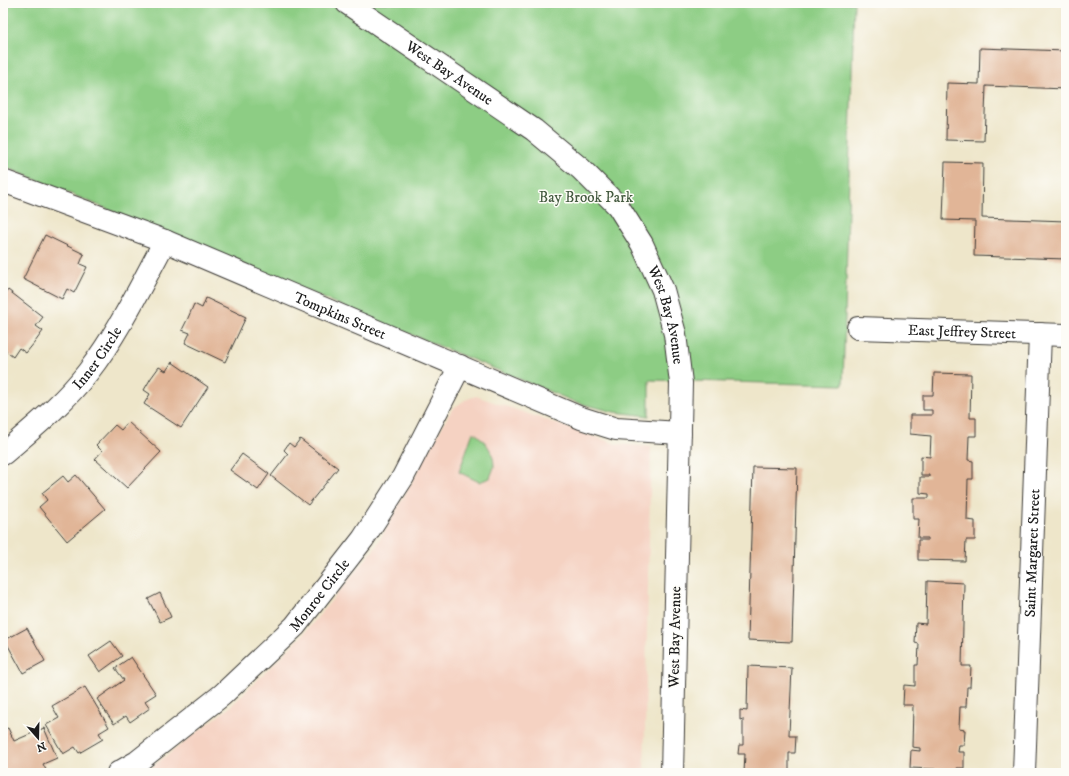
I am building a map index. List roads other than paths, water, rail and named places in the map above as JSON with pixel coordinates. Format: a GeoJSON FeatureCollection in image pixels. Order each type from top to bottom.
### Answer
{"type":"FeatureCollection","features":[{"type":"Feature","properties":{"kind":"street","name":"West Bay Avenue"},"geometry":{"type":"LineString","coordinates":[[347,3],[534,130],[581,169],[618,206],[642,244],[663,290],[675,334],[681,383],[672,773]]}},
{"type":"Feature","properties":{"kind":"street","name":"Tompkins Street"},"geometry":{"type":"LineString","coordinates":[[3,181],[165,241],[581,418],[616,429],[680,434]]}},
{"type":"Feature","properties":{"kind":"street","name":"Inner Circle"},"geometry":{"type":"LineString","coordinates":[[3,454],[47,417],[88,372],[125,316],[165,241]]}},
{"type":"Feature","properties":{"kind":"street","name":"East Jeffrey Street"},"geometry":{"type":"LineString","coordinates":[[858,328],[1066,335]]}},
{"type":"Feature","properties":{"kind":"street","name":"Saint Margaret Street"},"geometry":{"type":"LineString","coordinates":[[1024,773],[1040,334]]}},
{"type":"Feature","properties":{"kind":"street","name":"Monroe Circle"},"geometry":{"type":"LineString","coordinates":[[118,773],[137,762],[222,695],[295,626],[363,539],[399,483],[460,366]]}},
{"type":"Feature","properties":{"kind":"park label","name":"Bay Brook Park"},"geometry":{"type":"Point","coordinates":[586,197]}}]}
